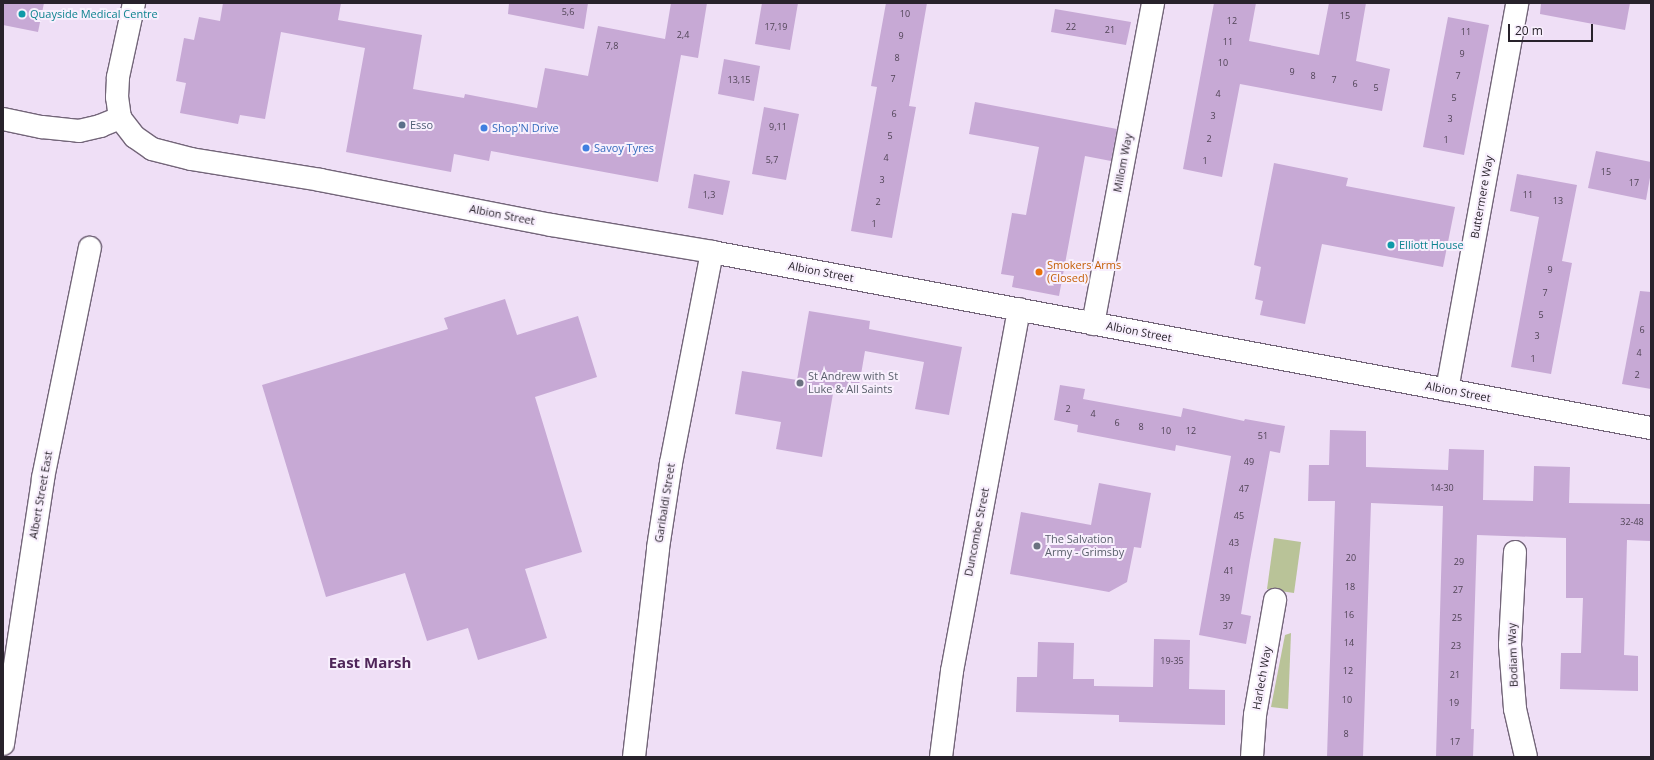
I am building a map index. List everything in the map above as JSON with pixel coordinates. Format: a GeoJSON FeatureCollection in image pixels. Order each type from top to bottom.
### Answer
{"type":"FeatureCollection","features":[{"type":"Feature","properties":{"kind":"street"},"geometry":{"type":"LineString","coordinates":[[3,118],[42,127],[79,131],[100,126],[120,118],[116,97],[118,77],[134,3]]}},
{"type":"Feature","properties":{"kind":"street","name":"Millom Way"},"geometry":{"type":"LineString","coordinates":[[1093,324],[1153,3]]}},
{"type":"Feature","properties":{"kind":"street","name":"Buttermere Way"},"geometry":{"type":"LineString","coordinates":[[1447,390],[1517,3]]}},
{"type":"Feature","properties":{"kind":"street","name":"Albion Street"},"geometry":{"type":"LineString","coordinates":[[120,118],[135,136],[152,149],[191,159],[328,182],[551,225],[712,252],[1651,428]]}},
{"type":"Feature","properties":{"kind":"street","name":"Albert Street East"},"geometry":{"type":"LineString","coordinates":[[3,744],[43,478],[90,248]]}},
{"type":"Feature","properties":{"kind":"street","name":"Garibaldi Street"},"geometry":{"type":"LineString","coordinates":[[634,757],[657,556],[666,494],[712,252]]}},
{"type":"Feature","properties":{"kind":"street","name":"Duncombe Street"},"geometry":{"type":"LineString","coordinates":[[941,757],[952,671],[1019,309]]}},
{"type":"Feature","properties":{"kind":"street","name":"Bodiam Way"},"geometry":{"type":"LineString","coordinates":[[1515,552],[1510,645],[1515,709],[1526,757]]}},
{"type":"Feature","properties":{"kind":"street","name":"Harlech Way"},"geometry":{"type":"LineString","coordinates":[[1252,757],[1255,715],[1275,600]]}},
{"type":"Feature","properties":{"kind":"green space"},"geometry":{"type":"Polygon","coordinates":[[[1274,538],[1301,542],[1294,593],[1267,589],[1274,538]]]}},
{"type":"Feature","properties":{"kind":"green space"},"geometry":{"type":"Polygon","coordinates":[[[1291,633],[1288,709],[1271,707],[1285,635],[1291,633]]]}},
{"type":"Feature","properties":{"kind":"building","name":"Quayside Medical Centre"},"geometry":{"type":"Polygon","coordinates":[[[3,3],[44,3],[38,32],[3,25],[3,3]]]}},
{"type":"Feature","properties":{"kind":"building"},"geometry":{"type":"Polygon","coordinates":[[[223,3],[341,3],[338,20],[422,35],[413,89],[464,98],[465,94],[537,108],[545,68],[588,76],[598,26],[665,39],[671,3],[707,3],[698,58],[681,55],[658,182],[491,151],[489,161],[454,154],[451,172],[346,152],[365,48],[281,32],[265,119],[240,115],[238,124],[180,113],[186,83],[176,81],[184,38],[194,40],[199,17],[220,21],[223,3]]]}},
{"type":"Feature","properties":{"kind":"building"},"geometry":{"type":"Polygon","coordinates":[[[509,3],[588,3],[584,29],[508,14],[509,3]]]}},
{"type":"Feature","properties":{"kind":"building"},"geometry":{"type":"Polygon","coordinates":[[[762,3],[798,3],[790,50],[755,44],[762,3]]]}},
{"type":"Feature","properties":{"kind":"building"},"geometry":{"type":"Polygon","coordinates":[[[886,3],[927,3],[909,106],[916,107],[892,238],[851,231],[877,87],[871,86],[886,3]]]}},
{"type":"Feature","properties":{"kind":"building"},"geometry":{"type":"Polygon","coordinates":[[[1214,3],[1256,3],[1249,41],[1319,55],[1329,3],[1366,3],[1356,61],[1390,69],[1382,111],[1240,84],[1222,177],[1183,169],[1214,3]]]}},
{"type":"Feature","properties":{"kind":"building"},"geometry":{"type":"Polygon","coordinates":[[[1541,3],[1630,3],[1625,30],[1540,14],[1541,3]]]}},
{"type":"Feature","properties":{"kind":"building"},"geometry":{"type":"Polygon","coordinates":[[[1055,9],[1131,22],[1126,45],[1051,32],[1055,9]]]}},
{"type":"Feature","properties":{"kind":"building"},"geometry":{"type":"Polygon","coordinates":[[[1448,17],[1489,25],[1464,155],[1423,147],[1448,17]]]}},
{"type":"Feature","properties":{"kind":"building"},"geometry":{"type":"Polygon","coordinates":[[[724,59],[760,66],[754,101],[718,94],[724,59]]]}},
{"type":"Feature","properties":{"kind":"building"},"geometry":{"type":"Polygon","coordinates":[[[975,102],[1117,129],[1111,161],[1085,156],[1059,296],[1012,287],[1014,276],[1001,274],[1012,213],[1026,215],[1039,147],[969,134],[975,102]]]}},
{"type":"Feature","properties":{"kind":"building"},"geometry":{"type":"Polygon","coordinates":[[[764,107],[799,114],[786,180],[752,174],[764,107]]]}},
{"type":"Feature","properties":{"kind":"building"},"geometry":{"type":"Polygon","coordinates":[[[1596,151],[1651,162],[1651,172],[1646,200],[1588,188],[1596,151]]]}},
{"type":"Feature","properties":{"kind":"building","name":"Elliott House"},"geometry":{"type":"Polygon","coordinates":[[[1274,163],[1348,178],[1346,186],[1455,207],[1443,267],[1322,244],[1305,324],[1260,315],[1263,301],[1255,299],[1261,267],[1254,265],[1274,163]]]}},
{"type":"Feature","properties":{"kind":"building"},"geometry":{"type":"Polygon","coordinates":[[[694,174],[730,181],[723,215],[688,208],[694,174]]]}},
{"type":"Feature","properties":{"kind":"building"},"geometry":{"type":"Polygon","coordinates":[[[1517,174],[1577,185],[1562,261],[1572,263],[1551,374],[1511,367],[1539,217],[1510,211],[1517,174]]]}},
{"type":"Feature","properties":{"kind":"building"},"geometry":{"type":"Polygon","coordinates":[[[1640,291],[1651,292],[1651,389],[1622,384],[1640,291]]]}},
{"type":"Feature","properties":{"kind":"building"},"geometry":{"type":"Polygon","coordinates":[[[505,299],[517,335],[578,316],[597,377],[535,397],[582,552],[525,569],[547,638],[478,660],[468,628],[427,641],[405,573],[326,597],[262,385],[448,329],[444,318],[505,299]]]}},
{"type":"Feature","properties":{"kind":"building","name":"St Andrew with St Luke & All Saints"},"geometry":{"type":"Polygon","coordinates":[[[809,311],[870,321],[869,329],[962,347],[949,415],[915,409],[924,362],[865,351],[858,392],[834,388],[822,457],[776,449],[781,422],[735,414],[742,371],[797,380],[809,311]]]}},
{"type":"Feature","properties":{"kind":"building"},"geometry":{"type":"Polygon","coordinates":[[[1060,385],[1085,389],[1083,399],[1181,417],[1183,408],[1244,421],[1245,419],[1285,426],[1280,453],[1270,451],[1250,560],[1241,614],[1251,616],[1246,644],[1199,635],[1231,456],[1176,445],[1175,451],[1077,432],[1078,425],[1054,420],[1060,385]]]}},
{"type":"Feature","properties":{"kind":"building"},"geometry":{"type":"Polygon","coordinates":[[[1330,430],[1366,431],[1366,467],[1448,470],[1449,449],[1484,450],[1483,500],[1533,501],[1534,466],[1570,467],[1569,503],[1651,504],[1651,541],[1627,540],[1624,655],[1638,656],[1638,691],[1560,689],[1561,653],[1581,653],[1583,598],[1566,598],[1566,538],[1477,535],[1471,729],[1474,729],[1473,757],[1436,757],[1443,506],[1371,503],[1363,757],[1327,757],[1335,501],[1308,501],[1309,465],[1329,465],[1330,430]]]}},
{"type":"Feature","properties":{"kind":"building"},"geometry":{"type":"Polygon","coordinates":[[[1099,483],[1151,493],[1141,548],[1134,547],[1127,582],[1109,592],[1010,574],[1021,512],[1091,525],[1099,483]]]}},
{"type":"Feature","properties":{"kind":"building"},"geometry":{"type":"Polygon","coordinates":[[[1154,639],[1190,640],[1189,689],[1225,690],[1225,725],[1119,722],[1119,715],[1016,712],[1017,677],[1037,677],[1038,642],[1074,643],[1073,679],[1094,679],[1094,686],[1153,687],[1154,639]]]}},
{"type":"Feature","properties":{"kind":"place","name":"Quayside Medical Centre"},"geometry":{"type":"Point","coordinates":[22,14]}},
{"type":"Feature","properties":{"kind":"place","name":"Esso"},"geometry":{"type":"Point","coordinates":[402,125]}},
{"type":"Feature","properties":{"kind":"place","name":"Shop'N Drive"},"geometry":{"type":"Point","coordinates":[484,128]}},
{"type":"Feature","properties":{"kind":"place","name":"Savoy Tyres"},"geometry":{"type":"Point","coordinates":[586,148]}},
{"type":"Feature","properties":{"kind":"place","name":"Elliott House"},"geometry":{"type":"Point","coordinates":[1391,245]}},
{"type":"Feature","properties":{"kind":"place","name":"Smokers Arms (Closed)"},"geometry":{"type":"Point","coordinates":[1039,272]}},
{"type":"Feature","properties":{"kind":"place","name":"St Andrew with St Luke & All Saints"},"geometry":{"type":"Point","coordinates":[800,383]}},
{"type":"Feature","properties":{"kind":"place","name":"The Salvation Army - Grimsby"},"geometry":{"type":"Point","coordinates":[1037,546]}},
{"type":"Feature","properties":{"kind":"district","name":"East Marsh"},"geometry":{"type":"Point","coordinates":[370,663]}}]}
